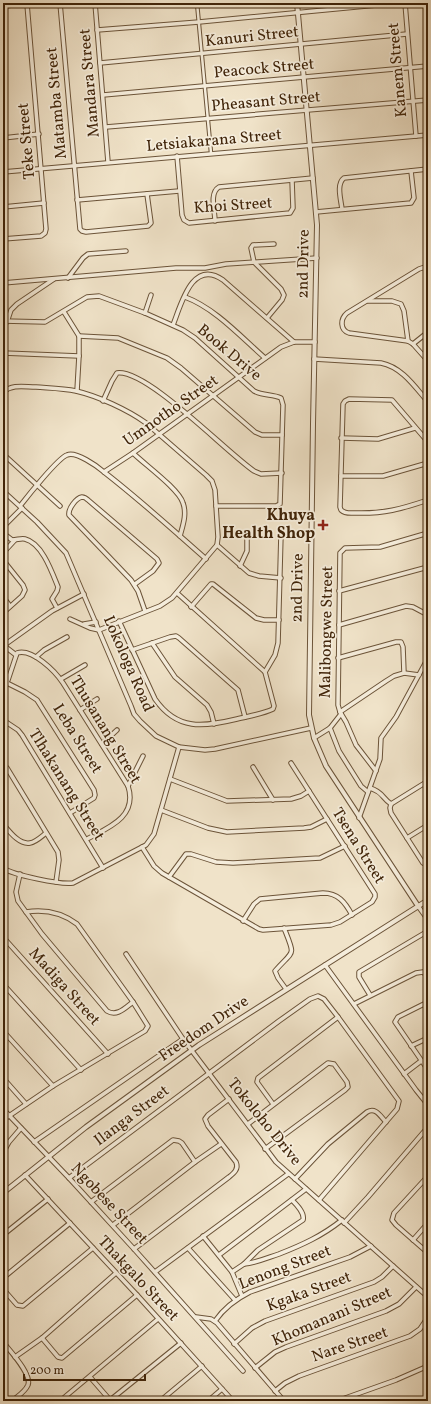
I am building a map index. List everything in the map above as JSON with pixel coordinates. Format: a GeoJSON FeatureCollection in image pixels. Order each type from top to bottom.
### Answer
{"type":"FeatureCollection","features":[{"type":"Feature","properties":{"kind":"street"},"geometry":{"type":"LineString","coordinates":[[3,6],[37,3]]}},
{"type":"Feature","properties":{"kind":"street","name":"Matamba Street"},"geometry":{"type":"LineString","coordinates":[[60,3],[80,227],[84,232],[147,226],[151,223],[147,194]]}},
{"type":"Feature","properties":{"kind":"street","name":"Mandara Street"},"geometry":{"type":"LineString","coordinates":[[95,3],[108,162]]}},
{"type":"Feature","properties":{"kind":"street"},"geometry":{"type":"LineString","coordinates":[[197,3],[200,22],[211,153]]}},
{"type":"Feature","properties":{"kind":"street","name":"2nd Drive"},"geometry":{"type":"LineString","coordinates":[[297,3],[316,212],[317,258],[314,342],[308,702],[311,728],[326,766],[418,906]]}},
{"type":"Feature","properties":{"kind":"street"},"geometry":{"type":"LineString","coordinates":[[97,30],[200,22],[398,3]]}},
{"type":"Feature","properties":{"kind":"street","name":"Kanem Street"},"geometry":{"type":"LineString","coordinates":[[404,3],[416,136]]}},
{"type":"Feature","properties":{"kind":"street","name":"Teke Street"},"geometry":{"type":"LineString","coordinates":[[3,239],[43,235],[46,229],[27,4]]}},
{"type":"Feature","properties":{"kind":"street","name":"Kanuri Street"},"geometry":{"type":"LineString","coordinates":[[100,63],[407,34]]}},
{"type":"Feature","properties":{"kind":"street","name":"Peacock Street"},"geometry":{"type":"LineString","coordinates":[[103,95],[428,66]]}},
{"type":"Feature","properties":{"kind":"street","name":"Pheasant Street"},"geometry":{"type":"LineString","coordinates":[[106,127],[428,100]]}},
{"type":"Feature","properties":{"kind":"street"},"geometry":{"type":"LineString","coordinates":[[3,138],[39,134]]}},
{"type":"Feature","properties":{"kind":"street","name":"Letsiakarana Street"},"geometry":{"type":"LineString","coordinates":[[3,172],[428,135]]}},
{"type":"Feature","properties":{"kind":"street","name":"Khoi Street"},"geometry":{"type":"LineString","coordinates":[[177,156],[182,215],[184,220],[192,223],[290,213],[292,212],[293,208],[292,180]]}},
{"type":"Feature","properties":{"kind":"street"},"geometry":{"type":"LineString","coordinates":[[342,209],[340,186],[341,181],[344,178],[428,169]]}},
{"type":"Feature","properties":{"kind":"street"},"geometry":{"type":"LineString","coordinates":[[316,212],[411,203],[414,198],[411,171]]}},
{"type":"Feature","properties":{"kind":"street"},"geometry":{"type":"LineString","coordinates":[[215,221],[214,194],[216,189],[222,187],[313,178]]}},
{"type":"Feature","properties":{"kind":"street"},"geometry":{"type":"LineString","coordinates":[[77,200],[179,191]]}},
{"type":"Feature","properties":{"kind":"street"},"geometry":{"type":"LineString","coordinates":[[3,207],[44,203]]}},
{"type":"Feature","properties":{"kind":"street"},"geometry":{"type":"LineString","coordinates":[[267,318],[282,300],[284,295],[281,289],[254,262],[251,248],[254,245],[274,244]]}},
{"type":"Feature","properties":{"kind":"street"},"geometry":{"type":"LineString","coordinates":[[68,278],[83,258],[88,254],[126,251]]}},
{"type":"Feature","properties":{"kind":"street"},"geometry":{"type":"LineString","coordinates":[[3,283],[176,268],[205,268],[220,264],[317,258]]}},
{"type":"Feature","properties":{"kind":"street"},"geometry":{"type":"LineString","coordinates":[[428,266],[418,269],[344,316],[342,324],[345,331],[349,333],[408,341],[413,344],[428,361]]}},
{"type":"Feature","properties":{"kind":"street"},"geometry":{"type":"LineString","coordinates":[[205,268],[206,274]]}},
{"type":"Feature","properties":{"kind":"street"},"geometry":{"type":"LineString","coordinates":[[173,325],[193,281],[206,274],[214,275],[223,280],[294,342]]}},
{"type":"Feature","properties":{"kind":"street"},"geometry":{"type":"LineString","coordinates":[[5,322],[14,307],[55,279]]}},
{"type":"Feature","properties":{"kind":"street"},"geometry":{"type":"LineString","coordinates":[[145,313],[151,295]]}},
{"type":"Feature","properties":{"kind":"street","name":"Book Drive"},"geometry":{"type":"LineString","coordinates":[[5,322],[42,323],[64,312],[87,297],[95,296],[145,313],[173,325],[195,338],[258,393],[267,396],[276,396],[282,400],[282,473],[281,500],[279,505],[216,506]]}},
{"type":"Feature","properties":{"kind":"street"},"geometry":{"type":"LineString","coordinates":[[185,297],[199,303],[210,311],[265,358]]}},
{"type":"Feature","properties":{"kind":"street"},"geometry":{"type":"LineString","coordinates":[[368,301],[395,301],[401,304],[404,311],[408,341]]}},
{"type":"Feature","properties":{"kind":"street"},"geometry":{"type":"LineString","coordinates":[[64,312],[78,336],[79,356],[77,391]]}},
{"type":"Feature","properties":{"kind":"street"},"geometry":{"type":"LineString","coordinates":[[413,344],[428,332]]}},
{"type":"Feature","properties":{"kind":"street"},"geometry":{"type":"LineString","coordinates":[[78,336],[118,338],[167,358],[181,368],[251,429],[259,434],[282,435]]}},
{"type":"Feature","properties":{"kind":"street","name":"Umnotho Street"},"geometry":{"type":"LineString","coordinates":[[104,472],[280,347],[294,342],[314,342]]}},
{"type":"Feature","properties":{"kind":"street"},"geometry":{"type":"LineString","coordinates":[[3,352],[79,356]]}},
{"type":"Feature","properties":{"kind":"street"},"geometry":{"type":"LineString","coordinates":[[314,359],[381,363],[388,365],[404,375],[428,402]]}},
{"type":"Feature","properties":{"kind":"street"},"geometry":{"type":"LineString","coordinates":[[103,401],[117,373],[138,379],[152,386],[254,472],[261,474],[282,473]]}},
{"type":"Feature","properties":{"kind":"street"},"geometry":{"type":"LineString","coordinates":[[3,392],[13,386],[77,391],[136,416],[159,434],[212,481],[215,490],[218,537],[217,545],[177,593],[166,602],[99,630],[90,628],[70,619]]}},
{"type":"Feature","properties":{"kind":"street"},"geometry":{"type":"LineString","coordinates":[[428,442],[392,400],[349,399],[344,402],[342,406],[341,510],[344,512],[380,513],[396,510],[428,500]]}},
{"type":"Feature","properties":{"kind":"street"},"geometry":{"type":"LineString","coordinates":[[341,438],[378,439],[415,428]]}},
{"type":"Feature","properties":{"kind":"street"},"geometry":{"type":"LineString","coordinates":[[132,453],[181,497],[184,503],[185,518],[180,536]]}},
{"type":"Feature","properties":{"kind":"street"},"geometry":{"type":"LineString","coordinates":[[3,454],[60,506]]}},
{"type":"Feature","properties":{"kind":"street"},"geometry":{"type":"LineString","coordinates":[[3,527],[60,459],[67,454],[75,455],[104,472],[206,559]]}},
{"type":"Feature","properties":{"kind":"street"},"geometry":{"type":"LineString","coordinates":[[341,476],[383,476],[428,463]]}},
{"type":"Feature","properties":{"kind":"street","name":"Lokologa Road"},"geometry":{"type":"LineString","coordinates":[[3,491],[21,507],[66,553],[134,714],[156,736],[179,748],[205,750],[311,728]]}},
{"type":"Feature","properties":{"kind":"street"},"geometry":{"type":"LineString","coordinates":[[135,584],[156,568],[159,563],[157,559],[86,498],[82,497],[78,499],[69,510],[68,513],[70,517],[135,584],[145,611]]}},
{"type":"Feature","properties":{"kind":"street"},"geometry":{"type":"LineString","coordinates":[[3,533],[10,539],[15,540]]}},
{"type":"Feature","properties":{"kind":"street"},"geometry":{"type":"LineString","coordinates":[[240,566],[247,551],[247,533]]}},
{"type":"Feature","properties":{"kind":"street","name":"Malibongwe Street"},"geometry":{"type":"LineString","coordinates":[[340,713],[338,701],[338,658],[341,551],[346,548],[380,547],[428,533]]}},
{"type":"Feature","properties":{"kind":"street"},"geometry":{"type":"LineString","coordinates":[[265,672],[277,650],[281,578],[281,534]]}},
{"type":"Feature","properties":{"kind":"street"},"geometry":{"type":"LineString","coordinates":[[3,553],[15,540],[22,538],[28,540],[36,546],[43,555],[58,587],[52,600],[57,608]]}},
{"type":"Feature","properties":{"kind":"street"},"geometry":{"type":"LineString","coordinates":[[217,545],[240,566],[253,575],[281,578]]}},
{"type":"Feature","properties":{"kind":"street"},"geometry":{"type":"LineString","coordinates":[[3,560],[25,588],[22,596],[3,613]]}},
{"type":"Feature","properties":{"kind":"street"},"geometry":{"type":"LineString","coordinates":[[339,591],[428,566]]}},
{"type":"Feature","properties":{"kind":"street"},"geometry":{"type":"LineString","coordinates":[[191,607],[211,584],[213,584],[256,618],[264,620],[279,620]]}},
{"type":"Feature","properties":{"kind":"street"},"geometry":{"type":"LineString","coordinates":[[119,622],[154,698],[166,712],[178,720],[189,724],[214,724],[272,710],[274,706],[265,672],[177,593]]}},
{"type":"Feature","properties":{"kind":"street"},"geometry":{"type":"LineString","coordinates":[[3,688],[7,683],[16,655],[3,645],[57,608],[84,594]]}},
{"type":"Feature","properties":{"kind":"street"},"geometry":{"type":"LineString","coordinates":[[3,597],[10,606]]}},
{"type":"Feature","properties":{"kind":"street"},"geometry":{"type":"LineString","coordinates":[[339,625],[406,606],[413,607],[428,615]]}},
{"type":"Feature","properties":{"kind":"street"},"geometry":{"type":"LineString","coordinates":[[83,625],[96,622]]}},
{"type":"Feature","properties":{"kind":"street"},"geometry":{"type":"LineString","coordinates":[[132,650],[173,636],[179,638],[238,690],[245,717]]}},
{"type":"Feature","properties":{"kind":"street"},"geometry":{"type":"LineString","coordinates":[[36,657],[44,650],[67,637]]}},
{"type":"Feature","properties":{"kind":"street"},"geometry":{"type":"LineString","coordinates":[[338,658],[399,642],[403,647],[404,673]]}},
{"type":"Feature","properties":{"kind":"street"},"geometry":{"type":"LineString","coordinates":[[152,643],[175,677],[207,705],[211,712],[214,724]]}},
{"type":"Feature","properties":{"kind":"street","name":"Thusanang Street"},"geometry":{"type":"LineString","coordinates":[[16,655],[19,652],[25,652],[36,657],[51,668],[61,679],[128,786],[130,797],[129,804],[123,817],[113,825],[87,839]]}},
{"type":"Feature","properties":{"kind":"street"},"geometry":{"type":"LineString","coordinates":[[359,818],[380,759],[381,738],[396,717],[428,658]]}},
{"type":"Feature","properties":{"kind":"street"},"geometry":{"type":"LineString","coordinates":[[61,679],[85,665]]}},
{"type":"Feature","properties":{"kind":"street"},"geometry":{"type":"LineString","coordinates":[[314,738],[330,728],[340,713],[394,676],[404,673],[419,675]]}},
{"type":"Feature","properties":{"kind":"street","name":"Leba Street"},"geometry":{"type":"LineString","coordinates":[[7,683],[37,700],[94,790],[94,798],[70,813]]}},
{"type":"Feature","properties":{"kind":"street"},"geometry":{"type":"LineString","coordinates":[[80,710],[97,699]]}},
{"type":"Feature","properties":{"kind":"street"},"geometry":{"type":"LineString","coordinates":[[340,713],[346,722],[356,745],[376,771]]}},
{"type":"Feature","properties":{"kind":"street","name":"Tlhakanang Street"},"geometry":{"type":"LineString","coordinates":[[3,720],[18,730],[22,735],[87,839],[103,868]]}},
{"type":"Feature","properties":{"kind":"street"},"geometry":{"type":"LineString","coordinates":[[330,728],[339,751],[361,786],[369,790],[380,792],[391,804]]}},
{"type":"Feature","properties":{"kind":"street"},"geometry":{"type":"LineString","coordinates":[[102,744],[117,730]]}},
{"type":"Feature","properties":{"kind":"street"},"geometry":{"type":"LineString","coordinates":[[3,868],[8,872],[56,882],[73,883],[142,847],[149,842],[154,834],[179,748]]}},
{"type":"Feature","properties":{"kind":"street"},"geometry":{"type":"LineString","coordinates":[[128,786],[143,756]]}},
{"type":"Feature","properties":{"kind":"street","name":"Tsena Street"},"geometry":{"type":"LineString","coordinates":[[142,847],[154,866],[169,877],[253,927],[263,930],[331,925],[340,922],[372,902],[375,896],[345,846],[291,763]]}},
{"type":"Feature","properties":{"kind":"street"},"geometry":{"type":"LineString","coordinates":[[3,764],[7,768],[58,852],[59,860],[56,882]]}},
{"type":"Feature","properties":{"kind":"street"},"geometry":{"type":"LineString","coordinates":[[253,767],[273,800]]}},
{"type":"Feature","properties":{"kind":"street"},"geometry":{"type":"LineString","coordinates":[[170,779],[227,801],[295,798],[309,791]]}},
{"type":"Feature","properties":{"kind":"street"},"geometry":{"type":"LineString","coordinates":[[391,804],[428,781]]}},
{"type":"Feature","properties":{"kind":"street"},"geometry":{"type":"LineString","coordinates":[[391,804],[391,813],[423,863],[428,866]]}},
{"type":"Feature","properties":{"kind":"street"},"geometry":{"type":"LineString","coordinates":[[161,810],[214,829],[227,832],[304,828],[311,827],[327,819]]}},
{"type":"Feature","properties":{"kind":"street"},"geometry":{"type":"LineString","coordinates":[[3,824],[18,839],[25,843],[31,843],[46,833]]}},
{"type":"Feature","properties":{"kind":"street"},"geometry":{"type":"LineString","coordinates":[[407,838],[428,825]]}},
{"type":"Feature","properties":{"kind":"street"},"geometry":{"type":"LineString","coordinates":[[169,877],[182,857],[186,854],[191,854],[216,862],[233,863],[320,858],[345,846]]}},
{"type":"Feature","properties":{"kind":"street"},"geometry":{"type":"LineString","coordinates":[[20,874],[16,896],[18,901],[42,934],[107,1011],[111,1014],[115,1014],[133,1002]]}},
{"type":"Feature","properties":{"kind":"street"},"geometry":{"type":"LineString","coordinates":[[244,921],[251,908],[260,899],[323,893],[341,898],[352,915]]}},
{"type":"Feature","properties":{"kind":"street","name":"Freedom Drive"},"geometry":{"type":"LineString","coordinates":[[3,1193],[48,1156],[114,1106],[192,1050],[428,900]]}},
{"type":"Feature","properties":{"kind":"street"},"geometry":{"type":"LineString","coordinates":[[418,906],[428,920]]}},
{"type":"Feature","properties":{"kind":"street"},"geometry":{"type":"LineString","coordinates":[[3,1120],[54,1086],[148,1028],[148,1024],[133,1002],[77,924],[54,912],[41,910],[26,912]]}},
{"type":"Feature","properties":{"kind":"street"},"geometry":{"type":"LineString","coordinates":[[284,928],[292,949],[292,953],[276,971],[278,978],[286,990]]}},
{"type":"Feature","properties":{"kind":"street"},"geometry":{"type":"LineString","coordinates":[[370,995],[359,977],[359,972],[428,931]]}},
{"type":"Feature","properties":{"kind":"street","name":"Madiga Street"},"geometry":{"type":"LineString","coordinates":[[3,937],[108,1054]]}},
{"type":"Feature","properties":{"kind":"street","name":"Tokoloho Drive"},"geometry":{"type":"LineString","coordinates":[[126,954],[183,1039],[276,1162],[428,1297]]}},
{"type":"Feature","properties":{"kind":"street"},"geometry":{"type":"LineString","coordinates":[[325,965],[404,1074],[428,1104]]}},
{"type":"Feature","properties":{"kind":"street"},"geometry":{"type":"LineString","coordinates":[[354,1004],[416,972],[423,972],[428,977]]}},
{"type":"Feature","properties":{"kind":"street"},"geometry":{"type":"LineString","coordinates":[[3,984],[81,1070]]}},
{"type":"Feature","properties":{"kind":"street","name":"Ilanga Street"},"geometry":{"type":"LineString","coordinates":[[69,1178],[209,1073],[316,996],[321,997],[338,1017],[400,1101],[397,1109],[386,1122]]}},
{"type":"Feature","properties":{"kind":"street"},"geometry":{"type":"LineString","coordinates":[[428,1002],[395,1020],[396,1025],[428,1070]]}},
{"type":"Feature","properties":{"kind":"street"},"geometry":{"type":"LineString","coordinates":[[274,1104],[257,1082],[258,1078],[338,1017]]}},
{"type":"Feature","properties":{"kind":"street"},"geometry":{"type":"LineString","coordinates":[[3,1031],[54,1086]]}},
{"type":"Feature","properties":{"kind":"street"},"geometry":{"type":"LineString","coordinates":[[411,1046],[428,1038]]}},
{"type":"Feature","properties":{"kind":"street"},"geometry":{"type":"LineString","coordinates":[[34,1142],[183,1039]]}},
{"type":"Feature","properties":{"kind":"street"},"geometry":{"type":"LineString","coordinates":[[404,1074],[421,1061]]}},
{"type":"Feature","properties":{"kind":"street"},"geometry":{"type":"LineString","coordinates":[[248,1124],[328,1063],[334,1064],[348,1085],[345,1090],[265,1149]]}},
{"type":"Feature","properties":{"kind":"street"},"geometry":{"type":"LineString","coordinates":[[3,1078],[26,1104]]}},
{"type":"Feature","properties":{"kind":"street"},"geometry":{"type":"LineString","coordinates":[[134,1249],[233,1174],[237,1168],[236,1162],[208,1126],[205,1119],[229,1099]]}},
{"type":"Feature","properties":{"kind":"street","name":"Ngobese Street"},"geometry":{"type":"LineString","coordinates":[[3,1108],[155,1272],[243,1371]]}},
{"type":"Feature","properties":{"kind":"street"},"geometry":{"type":"LineString","coordinates":[[295,1179],[328,1144],[367,1112],[371,1110],[374,1111],[386,1122],[319,1200]]}},
{"type":"Feature","properties":{"kind":"street"},"geometry":{"type":"LineString","coordinates":[[244,1264],[259,1261],[306,1243],[343,1222],[368,1198],[428,1127]]}},
{"type":"Feature","properties":{"kind":"street"},"geometry":{"type":"LineString","coordinates":[[3,1153],[9,1142],[21,1128]]}},
{"type":"Feature","properties":{"kind":"street"},"geometry":{"type":"LineString","coordinates":[[91,1202],[173,1140],[182,1143],[195,1162]]}},
{"type":"Feature","properties":{"kind":"street"},"geometry":{"type":"LineString","coordinates":[[112,1225],[221,1144]]}},
{"type":"Feature","properties":{"kind":"street"},"geometry":{"type":"LineString","coordinates":[[155,1272],[288,1174]]}},
{"type":"Feature","properties":{"kind":"street","name":"Thakgalo Street"},"geometry":{"type":"LineString","coordinates":[[25,1175],[138,1296],[233,1401]]}},
{"type":"Feature","properties":{"kind":"street"},"geometry":{"type":"LineString","coordinates":[[428,1176],[394,1213],[392,1220],[428,1254]]}},
{"type":"Feature","properties":{"kind":"street"},"geometry":{"type":"LineString","coordinates":[[219,1254],[306,1189]]}},
{"type":"Feature","properties":{"kind":"street"},"geometry":{"type":"LineString","coordinates":[[3,1235],[48,1199]]}},
{"type":"Feature","properties":{"kind":"street"},"geometry":{"type":"LineString","coordinates":[[232,1272],[244,1264],[258,1250],[303,1220],[304,1217],[302,1213],[292,1200]]}},
{"type":"Feature","properties":{"kind":"street"},"geometry":{"type":"LineString","coordinates":[[3,1278],[70,1223]]}},
{"type":"Feature","properties":{"kind":"street"},"geometry":{"type":"LineString","coordinates":[[413,1240],[428,1223]]}},
{"type":"Feature","properties":{"kind":"street"},"geometry":{"type":"LineString","coordinates":[[204,1236],[232,1272],[242,1296]]}},
{"type":"Feature","properties":{"kind":"street","name":"Lenong Street"},"geometry":{"type":"LineString","coordinates":[[215,1321],[226,1308],[242,1296],[356,1254],[371,1246]]}},
{"type":"Feature","properties":{"kind":"street"},"geometry":{"type":"LineString","coordinates":[[3,1289],[20,1307],[26,1304],[93,1248]]}},
{"type":"Feature","properties":{"kind":"street"},"geometry":{"type":"LineString","coordinates":[[188,1248],[235,1300]]}},
{"type":"Feature","properties":{"kind":"street","name":"Kgaka Street"},"geometry":{"type":"LineString","coordinates":[[234,1344],[258,1324],[374,1282],[382,1277],[393,1266]]}},
{"type":"Feature","properties":{"kind":"street"},"geometry":{"type":"LineString","coordinates":[[15,1357],[42,1338],[116,1273]]}},
{"type":"Feature","properties":{"kind":"street","name":"Khomanani Street"},"geometry":{"type":"LineString","coordinates":[[255,1368],[275,1352],[286,1347],[393,1308],[416,1287]]}},
{"type":"Feature","properties":{"kind":"street"},"geometry":{"type":"LineString","coordinates":[[42,1338],[58,1357],[62,1358],[138,1296]]}},
{"type":"Feature","properties":{"kind":"street"},"geometry":{"type":"LineString","coordinates":[[196,1317],[207,1318],[215,1321],[284,1401]]}},
{"type":"Feature","properties":{"kind":"street","name":"Nare Street"},"geometry":{"type":"LineString","coordinates":[[276,1391],[285,1383],[299,1376],[410,1336],[420,1329],[428,1317]]}},
{"type":"Feature","properties":{"kind":"street"},"geometry":{"type":"LineString","coordinates":[[60,1401],[158,1319]]}},
{"type":"Feature","properties":{"kind":"street"},"geometry":{"type":"LineString","coordinates":[[3,1342],[27,1374],[29,1381],[26,1388],[12,1401]]}},
{"type":"Feature","properties":{"kind":"street"},"geometry":{"type":"LineString","coordinates":[[90,1377],[110,1401],[181,1343]]}},
{"type":"Feature","properties":{"kind":"street"},"geometry":{"type":"LineString","coordinates":[[160,1401],[202,1366]]}},
{"type":"Feature","properties":{"kind":"street"},"geometry":{"type":"LineString","coordinates":[[337,1401],[396,1380],[428,1366]]}},
{"type":"Feature","properties":{"kind":"street"},"geometry":{"type":"LineString","coordinates":[[208,1401],[222,1389]]}},
{"type":"Feature","properties":{"kind":"street"},"geometry":{"type":"LineString","coordinates":[[422,1401],[428,1398]]}},
{"type":"Feature","properties":{"kind":"place","name":"Khuya Health Shop"},"geometry":{"type":"Point","coordinates":[323,525]}}]}
